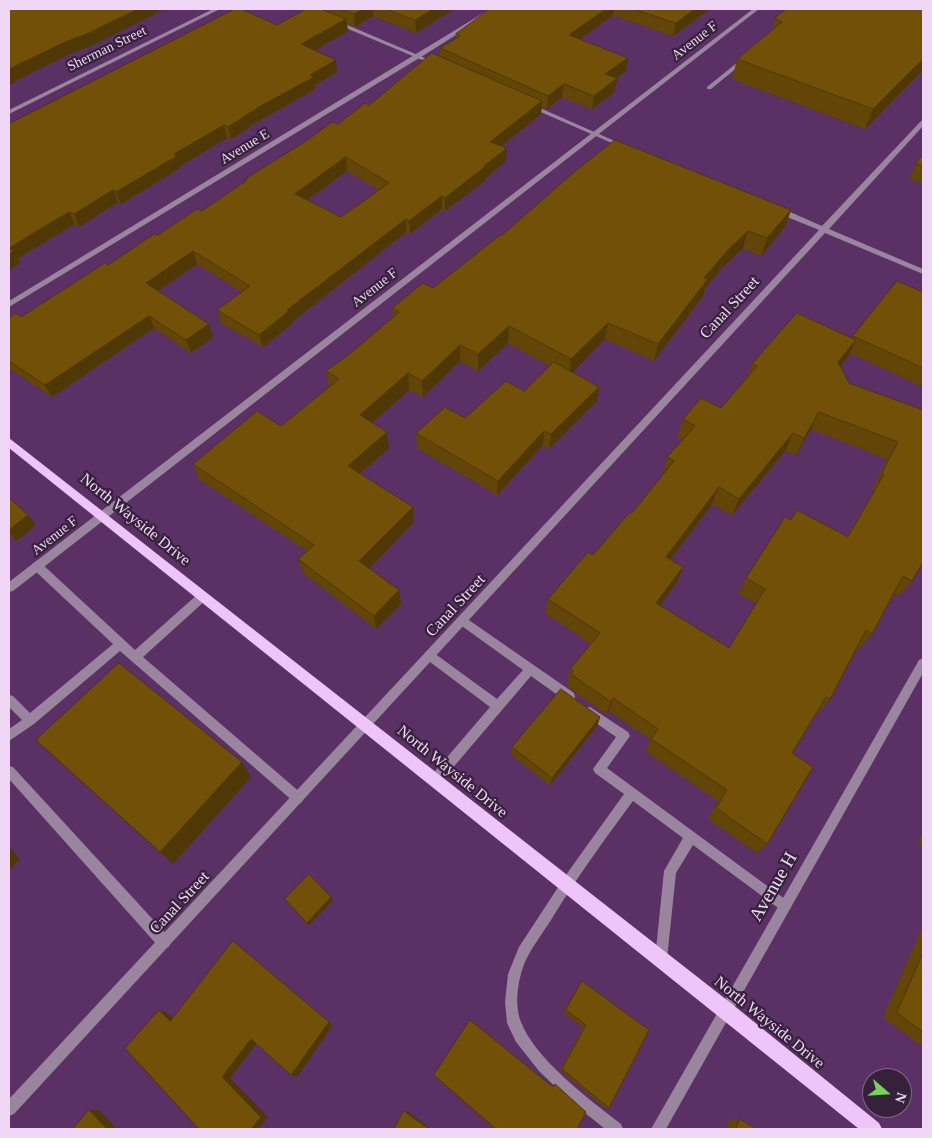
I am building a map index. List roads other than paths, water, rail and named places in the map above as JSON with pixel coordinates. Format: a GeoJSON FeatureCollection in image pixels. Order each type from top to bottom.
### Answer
{"type":"FeatureCollection","features":[{"type":"Feature","properties":{"kind":"main road","name":"North Wayside Drive"},"geometry":{"type":"LineString","coordinates":[[9,442],[565,885],[726,1010],[873,1129]]}},
{"type":"Feature","properties":{"kind":"street","name":"Sherman Street"},"geometry":{"type":"LineString","coordinates":[[9,112],[217,9]]}},
{"type":"Feature","properties":{"kind":"street","name":"Avenue E"},"geometry":{"type":"LineString","coordinates":[[9,304],[494,9]]}},
{"type":"Feature","properties":{"kind":"street","name":"Avenue F"},"geometry":{"type":"LineString","coordinates":[[9,588],[756,9]]}},
{"type":"Feature","properties":{"kind":"street"},"geometry":{"type":"LineString","coordinates":[[330,20],[442,67]]}},
{"type":"Feature","properties":{"kind":"street"},"geometry":{"type":"LineString","coordinates":[[709,88],[754,52]]}},
{"type":"Feature","properties":{"kind":"street"},"geometry":{"type":"LineString","coordinates":[[522,102],[631,149]]}},
{"type":"Feature","properties":{"kind":"street","name":"Canal Street"},"geometry":{"type":"LineString","coordinates":[[9,1109],[463,621],[923,122]]}},
{"type":"Feature","properties":{"kind":"street"},"geometry":{"type":"LineString","coordinates":[[769,206],[923,272]]}},
{"type":"Feature","properties":{"kind":"street"},"geometry":{"type":"LineString","coordinates":[[37,566],[120,644],[298,798]]}},
{"type":"Feature","properties":{"kind":"street"},"geometry":{"type":"LineString","coordinates":[[135,657],[202,597]]}},
{"type":"Feature","properties":{"kind":"street"},"geometry":{"type":"LineString","coordinates":[[463,621],[624,736],[599,769],[785,906]]}},
{"type":"Feature","properties":{"kind":"street"},"geometry":{"type":"LineString","coordinates":[[9,736],[120,644]]}},
{"type":"Feature","properties":{"kind":"street"},"geometry":{"type":"LineString","coordinates":[[430,656],[498,706]]}},
{"type":"Feature","properties":{"kind":"street","name":"Avenue H"},"geometry":{"type":"LineString","coordinates":[[658,1129],[923,663]]}},
{"type":"Feature","properties":{"kind":"street"},"geometry":{"type":"LineString","coordinates":[[435,780],[530,669]]}},
{"type":"Feature","properties":{"kind":"street"},"geometry":{"type":"LineString","coordinates":[[9,700],[30,720]]}},
{"type":"Feature","properties":{"kind":"street"},"geometry":{"type":"LineString","coordinates":[[9,771],[164,942]]}},
{"type":"Feature","properties":{"kind":"street"},"geometry":{"type":"LineString","coordinates":[[616,1129],[577,1099],[542,1063],[523,1040],[514,1022],[511,999],[517,966],[565,885],[632,793]]}},
{"type":"Feature","properties":{"kind":"street"},"geometry":{"type":"LineString","coordinates":[[661,959],[670,871],[692,837]]}}]}
